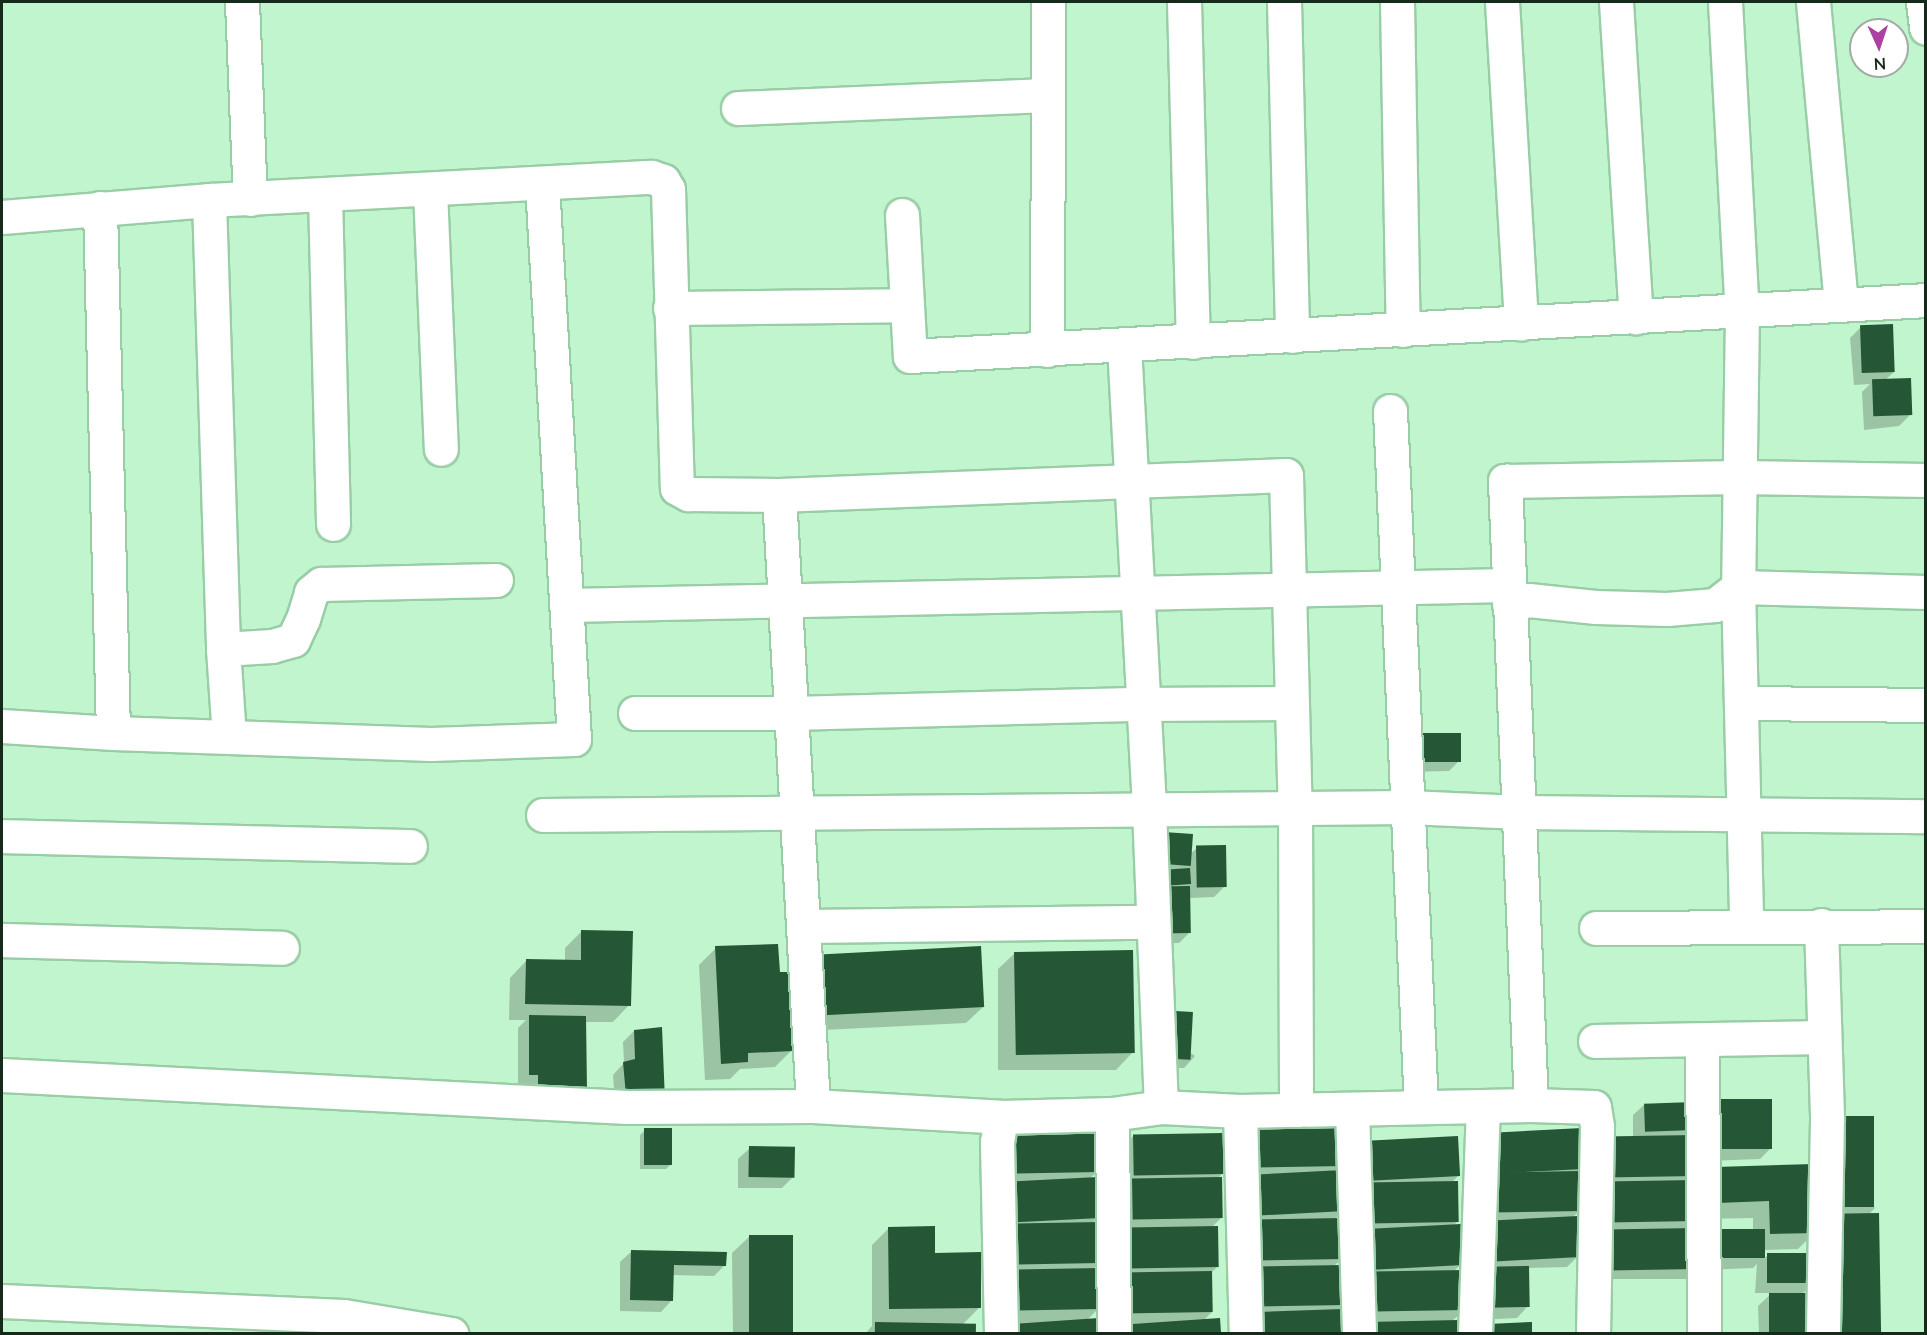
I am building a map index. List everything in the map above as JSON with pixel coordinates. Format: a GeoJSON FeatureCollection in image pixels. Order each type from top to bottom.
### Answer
{"type":"FeatureCollection","features":[{"type":"Feature","properties":{"kind":"street"},"geometry":{"type":"LineString","coordinates":[[242,2],[250,199]]}},
{"type":"Feature","properties":{"kind":"street"},"geometry":{"type":"LineString","coordinates":[[1047,350],[1048,2]]}},
{"type":"Feature","properties":{"kind":"street"},"geometry":{"type":"LineString","coordinates":[[1184,2],[1193,342]]}},
{"type":"Feature","properties":{"kind":"street"},"geometry":{"type":"LineString","coordinates":[[1284,2],[1292,336]]}},
{"type":"Feature","properties":{"kind":"street"},"geometry":{"type":"LineString","coordinates":[[1397,2],[1403,330]]}},
{"type":"Feature","properties":{"kind":"street"},"geometry":{"type":"LineString","coordinates":[[1502,2],[1521,323]]}},
{"type":"Feature","properties":{"kind":"street"},"geometry":{"type":"LineString","coordinates":[[1616,2],[1636,317]]}},
{"type":"Feature","properties":{"kind":"street"},"geometry":{"type":"LineString","coordinates":[[1725,2],[1742,311],[1738,587],[1743,703],[1746,926]]}},
{"type":"Feature","properties":{"kind":"street"},"geometry":{"type":"LineString","coordinates":[[1813,2],[1841,305]]}},
{"type":"Feature","properties":{"kind":"street"},"geometry":{"type":"LineString","coordinates":[[1923,2],[1926,28]]}},
{"type":"Feature","properties":{"kind":"street"},"geometry":{"type":"LineString","coordinates":[[738,108],[1048,94]]}},
{"type":"Feature","properties":{"kind":"street"},"geometry":{"type":"LineString","coordinates":[[2,217],[209,200],[651,177],[663,181],[668,189],[677,488],[688,494],[779,495],[1286,475],[1295,810],[1296,1110]]}},
{"type":"Feature","properties":{"kind":"street"},"geometry":{"type":"LineString","coordinates":[[2,726],[113,734],[431,744],[574,739],[542,184]]}},
{"type":"Feature","properties":{"kind":"street"},"geometry":{"type":"LineString","coordinates":[[430,189],[441,449]]}},
{"type":"Feature","properties":{"kind":"street"},"geometry":{"type":"LineString","coordinates":[[325,195],[333,524]]}},
{"type":"Feature","properties":{"kind":"street"},"geometry":{"type":"LineString","coordinates":[[209,200],[223,649],[229,736]]}},
{"type":"Feature","properties":{"kind":"street"},"geometry":{"type":"LineString","coordinates":[[100,208],[113,734]]}},
{"type":"Feature","properties":{"kind":"street"},"geometry":{"type":"LineString","coordinates":[[902,214],[910,356],[1926,300]]}},
{"type":"Feature","properties":{"kind":"street"},"geometry":{"type":"LineString","coordinates":[[670,309],[907,305]]}},
{"type":"Feature","properties":{"kind":"street"},"geometry":{"type":"LineString","coordinates":[[1124,345],[1141,704],[1149,809],[1161,1107]]}},
{"type":"Feature","properties":{"kind":"street"},"geometry":{"type":"LineString","coordinates":[[1390,411],[1396,587],[1421,1107]]}},
{"type":"Feature","properties":{"kind":"street"},"geometry":{"type":"LineString","coordinates":[[1531,1105],[1521,812],[1508,594],[1505,481],[1740,477],[1926,480]]}},
{"type":"Feature","properties":{"kind":"street"},"geometry":{"type":"LineString","coordinates":[[779,495],[813,1106]]}},
{"type":"Feature","properties":{"kind":"street"},"geometry":{"type":"LineString","coordinates":[[223,649],[272,646],[293,640],[303,619],[311,592],[321,584],[496,580]]}},
{"type":"Feature","properties":{"kind":"street"},"geometry":{"type":"LineString","coordinates":[[568,605],[1396,587],[1508,594],[1529,600],[1596,607],[1667,609],[1714,605],[1738,587],[1926,592]]}},
{"type":"Feature","properties":{"kind":"street"},"geometry":{"type":"LineString","coordinates":[[635,712],[791,713],[1141,704],[1291,703]]}},
{"type":"Feature","properties":{"kind":"street"},"geometry":{"type":"LineString","coordinates":[[1743,703],[1926,705]]}},
{"type":"Feature","properties":{"kind":"street"},"geometry":{"type":"LineString","coordinates":[[543,815],[1149,809],[1295,810],[1408,807],[1521,812],[1926,816]]}},
{"type":"Feature","properties":{"kind":"street"},"geometry":{"type":"LineString","coordinates":[[2,836],[411,846]]}},
{"type":"Feature","properties":{"kind":"street"},"geometry":{"type":"LineString","coordinates":[[803,926],[1152,922]]}},
{"type":"Feature","properties":{"kind":"street"},"geometry":{"type":"LineString","coordinates":[[1821,925],[1827,1120],[1823,1334]]}},
{"type":"Feature","properties":{"kind":"street"},"geometry":{"type":"LineString","coordinates":[[1596,928],[1926,926]]}},
{"type":"Feature","properties":{"kind":"street"},"geometry":{"type":"LineString","coordinates":[[2,940],[282,948]]}},
{"type":"Feature","properties":{"kind":"street"},"geometry":{"type":"LineString","coordinates":[[1595,1041],[1702,1041],[1824,1037]]}},
{"type":"Feature","properties":{"kind":"street"},"geometry":{"type":"LineString","coordinates":[[1702,1041],[1704,1334]]}},
{"type":"Feature","properties":{"kind":"street"},"geometry":{"type":"LineString","coordinates":[[2,1075],[627,1107],[813,1106],[1000,1117],[1112,1114],[1161,1107],[1240,1111],[1531,1105],[1594,1107],[1597,1127],[1593,1334]]}},
{"type":"Feature","properties":{"kind":"street"},"geometry":{"type":"LineString","coordinates":[[1475,1334],[1483,1106]]}},
{"type":"Feature","properties":{"kind":"street"},"geometry":{"type":"LineString","coordinates":[[1352,1109],[1359,1334]]}},
{"type":"Feature","properties":{"kind":"street"},"geometry":{"type":"LineString","coordinates":[[1240,1111],[1246,1334]]}},
{"type":"Feature","properties":{"kind":"street"},"geometry":{"type":"LineString","coordinates":[[1112,1114],[1114,1334]]}},
{"type":"Feature","properties":{"kind":"street"},"geometry":{"type":"LineString","coordinates":[[1000,1117],[997,1142],[1001,1334]]}},
{"type":"Feature","properties":{"kind":"street"},"geometry":{"type":"LineString","coordinates":[[2,1301],[452,1334]]}},
{"type":"Feature","properties":{"kind":"building"},"geometry":{"type":"Polygon","coordinates":[[[1893,324],[1895,372],[1862,373],[1860,325],[1893,324]]]}},
{"type":"Feature","properties":{"kind":"building"},"geometry":{"type":"Polygon","coordinates":[[[1911,378],[1912,415],[1873,416],[1872,379],[1911,378]]]}},
{"type":"Feature","properties":{"kind":"building"},"geometry":{"type":"Polygon","coordinates":[[[1411,733],[1461,733],[1461,762],[1411,762],[1411,733]]]}},
{"type":"Feature","properties":{"kind":"building"},"geometry":{"type":"Polygon","coordinates":[[[1156,831],[1193,834],[1191,866],[1154,863],[1156,831]]]}},
{"type":"Feature","properties":{"kind":"building"},"geometry":{"type":"Polygon","coordinates":[[[1226,845],[1227,887],[1197,888],[1196,846],[1226,845]]]}},
{"type":"Feature","properties":{"kind":"building"},"geometry":{"type":"Polygon","coordinates":[[[1190,868],[1191,884],[1158,886],[1157,870],[1190,868]]]}},
{"type":"Feature","properties":{"kind":"building"},"geometry":{"type":"Polygon","coordinates":[[[1190,886],[1191,933],[1160,934],[1159,887],[1190,886]]]}},
{"type":"Feature","properties":{"kind":"building"},"geometry":{"type":"Polygon","coordinates":[[[581,930],[633,931],[631,1006],[525,1004],[526,959],[581,960],[581,930]]]}},
{"type":"Feature","properties":{"kind":"building"},"geometry":{"type":"Polygon","coordinates":[[[778,944],[780,972],[790,972],[793,1051],[748,1053],[748,1062],[721,1064],[715,946],[778,944]]]}},
{"type":"Feature","properties":{"kind":"building"},"geometry":{"type":"Polygon","coordinates":[[[981,946],[984,1007],[818,1016],[815,955],[981,946]]]}},
{"type":"Feature","properties":{"kind":"building"},"geometry":{"type":"Polygon","coordinates":[[[1133,950],[1135,1053],[1016,1055],[1014,952],[1133,950]]]}},
{"type":"Feature","properties":{"kind":"building"},"geometry":{"type":"Polygon","coordinates":[[[1157,1010],[1193,1012],[1190,1060],[1154,1058],[1157,1010]]]}},
{"type":"Feature","properties":{"kind":"building"},"geometry":{"type":"Polygon","coordinates":[[[529,1015],[586,1016],[587,1090],[538,1094],[538,1075],[529,1075],[529,1015]]]}},
{"type":"Feature","properties":{"kind":"building"},"geometry":{"type":"Polygon","coordinates":[[[662,1027],[665,1101],[627,1107],[623,1062],[635,1059],[634,1030],[662,1027]]]}},
{"type":"Feature","properties":{"kind":"building"},"geometry":{"type":"Polygon","coordinates":[[[1718,1099],[1772,1099],[1772,1149],[1718,1149],[1718,1099]]]}},
{"type":"Feature","properties":{"kind":"building"},"geometry":{"type":"Polygon","coordinates":[[[1694,1102],[1695,1130],[1645,1132],[1644,1104],[1694,1102]]]}},
{"type":"Feature","properties":{"kind":"building"},"geometry":{"type":"Polygon","coordinates":[[[1836,1116],[1874,1116],[1874,1207],[1836,1207],[1836,1116]]]}},
{"type":"Feature","properties":{"kind":"building"},"geometry":{"type":"Polygon","coordinates":[[[1343,1126],[1344,1166],[1253,1168],[1252,1128],[1343,1126]]]}},
{"type":"Feature","properties":{"kind":"building"},"geometry":{"type":"Polygon","coordinates":[[[644,1128],[672,1128],[672,1165],[644,1165],[644,1128]]]}},
{"type":"Feature","properties":{"kind":"building"},"geometry":{"type":"Polygon","coordinates":[[[1582,1128],[1584,1169],[1494,1174],[1492,1133],[1582,1128]]]}},
{"type":"Feature","properties":{"kind":"building"},"geometry":{"type":"Polygon","coordinates":[[[1097,1132],[1098,1172],[1007,1174],[1006,1134],[1097,1132]]]}},
{"type":"Feature","properties":{"kind":"building"},"geometry":{"type":"Polygon","coordinates":[[[1223,1133],[1224,1174],[1134,1176],[1133,1135],[1223,1133]]]}},
{"type":"Feature","properties":{"kind":"building"},"geometry":{"type":"Polygon","coordinates":[[[1695,1135],[1696,1176],[1605,1178],[1604,1137],[1695,1135]]]}},
{"type":"Feature","properties":{"kind":"building"},"geometry":{"type":"Polygon","coordinates":[[[1458,1136],[1460,1176],[1369,1181],[1367,1141],[1458,1136]]]}},
{"type":"Feature","properties":{"kind":"building"},"geometry":{"type":"Polygon","coordinates":[[[749,1146],[795,1147],[794,1178],[748,1177],[749,1146]]]}},
{"type":"Feature","properties":{"kind":"building"},"geometry":{"type":"Polygon","coordinates":[[[1815,1164],[1817,1233],[1770,1234],[1769,1201],[1717,1203],[1716,1167],[1815,1164]]]}},
{"type":"Feature","properties":{"kind":"building"},"geometry":{"type":"Polygon","coordinates":[[[1343,1170],[1345,1211],[1255,1216],[1253,1175],[1343,1170]]]}},
{"type":"Feature","properties":{"kind":"building"},"geometry":{"type":"Polygon","coordinates":[[[1579,1171],[1580,1211],[1490,1213],[1489,1173],[1579,1171]]]}},
{"type":"Feature","properties":{"kind":"building"},"geometry":{"type":"Polygon","coordinates":[[[1098,1177],[1100,1218],[1010,1223],[1008,1182],[1098,1177]]]}},
{"type":"Feature","properties":{"kind":"building"},"geometry":{"type":"Polygon","coordinates":[[[1222,1177],[1223,1218],[1133,1220],[1132,1179],[1222,1177]]]}},
{"type":"Feature","properties":{"kind":"building"},"geometry":{"type":"Polygon","coordinates":[[[1696,1180],[1697,1221],[1606,1223],[1605,1182],[1696,1180]]]}},
{"type":"Feature","properties":{"kind":"building"},"geometry":{"type":"Polygon","coordinates":[[[1458,1181],[1459,1222],[1368,1224],[1367,1183],[1458,1181]]]}},
{"type":"Feature","properties":{"kind":"building"},"geometry":{"type":"Polygon","coordinates":[[[1879,1213],[1881,1334],[1834,1334],[1832,1214],[1879,1213]]]}},
{"type":"Feature","properties":{"kind":"building"},"geometry":{"type":"Polygon","coordinates":[[[1578,1216],[1580,1257],[1490,1262],[1488,1221],[1578,1216]]]}},
{"type":"Feature","properties":{"kind":"building"},"geometry":{"type":"Polygon","coordinates":[[[1343,1218],[1344,1259],[1253,1261],[1252,1220],[1343,1218]]]}},
{"type":"Feature","properties":{"kind":"building"},"geometry":{"type":"Polygon","coordinates":[[[1100,1222],[1101,1263],[1010,1265],[1009,1224],[1100,1222]]]}},
{"type":"Feature","properties":{"kind":"building"},"geometry":{"type":"Polygon","coordinates":[[[1461,1224],[1463,1265],[1373,1270],[1371,1229],[1461,1224]]]}},
{"type":"Feature","properties":{"kind":"building"},"geometry":{"type":"Polygon","coordinates":[[[935,1226],[935,1253],[981,1252],[981,1308],[889,1309],[888,1227],[935,1226]]]}},
{"type":"Feature","properties":{"kind":"building"},"geometry":{"type":"Polygon","coordinates":[[[1218,1226],[1219,1267],[1129,1269],[1128,1228],[1218,1226]]]}},
{"type":"Feature","properties":{"kind":"building"},"geometry":{"type":"Polygon","coordinates":[[[1697,1228],[1698,1269],[1607,1271],[1606,1230],[1697,1228]]]}},
{"type":"Feature","properties":{"kind":"building"},"geometry":{"type":"Polygon","coordinates":[[[1715,1229],[1765,1229],[1765,1258],[1715,1258],[1715,1229]]]}},
{"type":"Feature","properties":{"kind":"building"},"geometry":{"type":"Polygon","coordinates":[[[749,1235],[793,1235],[793,1334],[749,1334],[749,1235]]]}},
{"type":"Feature","properties":{"kind":"building"},"geometry":{"type":"Polygon","coordinates":[[[631,1250],[727,1252],[726,1266],[674,1265],[673,1301],[630,1300],[631,1250]]]}},
{"type":"Feature","properties":{"kind":"building"},"geometry":{"type":"Polygon","coordinates":[[[1767,1253],[1817,1253],[1817,1283],[1767,1283],[1767,1253]]]}},
{"type":"Feature","properties":{"kind":"building"},"geometry":{"type":"Polygon","coordinates":[[[1344,1265],[1345,1305],[1254,1307],[1253,1267],[1344,1265]]]}},
{"type":"Feature","properties":{"kind":"building"},"geometry":{"type":"Polygon","coordinates":[[[1529,1266],[1530,1307],[1487,1308],[1486,1267],[1529,1266]]]}},
{"type":"Feature","properties":{"kind":"building"},"geometry":{"type":"Polygon","coordinates":[[[1100,1268],[1101,1309],[1010,1311],[1009,1270],[1100,1268]]]}},
{"type":"Feature","properties":{"kind":"building"},"geometry":{"type":"Polygon","coordinates":[[[1464,1270],[1465,1310],[1374,1312],[1373,1272],[1464,1270]]]}},
{"type":"Feature","properties":{"kind":"building"},"geometry":{"type":"Polygon","coordinates":[[[1212,1271],[1213,1312],[1122,1314],[1121,1273],[1212,1271]]]}},
{"type":"Feature","properties":{"kind":"building"},"geometry":{"type":"Polygon","coordinates":[[[1769,1293],[1815,1293],[1815,1334],[1769,1334],[1769,1293]]]}},
{"type":"Feature","properties":{"kind":"building"},"geometry":{"type":"Polygon","coordinates":[[[1343,1309],[1344,1334],[1254,1334],[1253,1312],[1343,1309]]]}},
{"type":"Feature","properties":{"kind":"building"},"geometry":{"type":"Polygon","coordinates":[[[1099,1318],[1100,1334],[1010,1334],[1009,1324],[1099,1318]]]}},
{"type":"Feature","properties":{"kind":"building"},"geometry":{"type":"Polygon","coordinates":[[[1220,1318],[1221,1334],[1130,1334],[1129,1324],[1220,1318]]]}},
{"type":"Feature","properties":{"kind":"building"},"geometry":{"type":"Polygon","coordinates":[[[1459,1320],[1459,1334],[1368,1334],[1368,1322],[1459,1320]]]}},
{"type":"Feature","properties":{"kind":"building"},"geometry":{"type":"Polygon","coordinates":[[[875,1322],[976,1324],[976,1334],[875,1334],[875,1322]]]}},
{"type":"Feature","properties":{"kind":"building"},"geometry":{"type":"Polygon","coordinates":[[[1532,1322],[1532,1334],[1488,1334],[1488,1324],[1532,1322]]]}}]}
